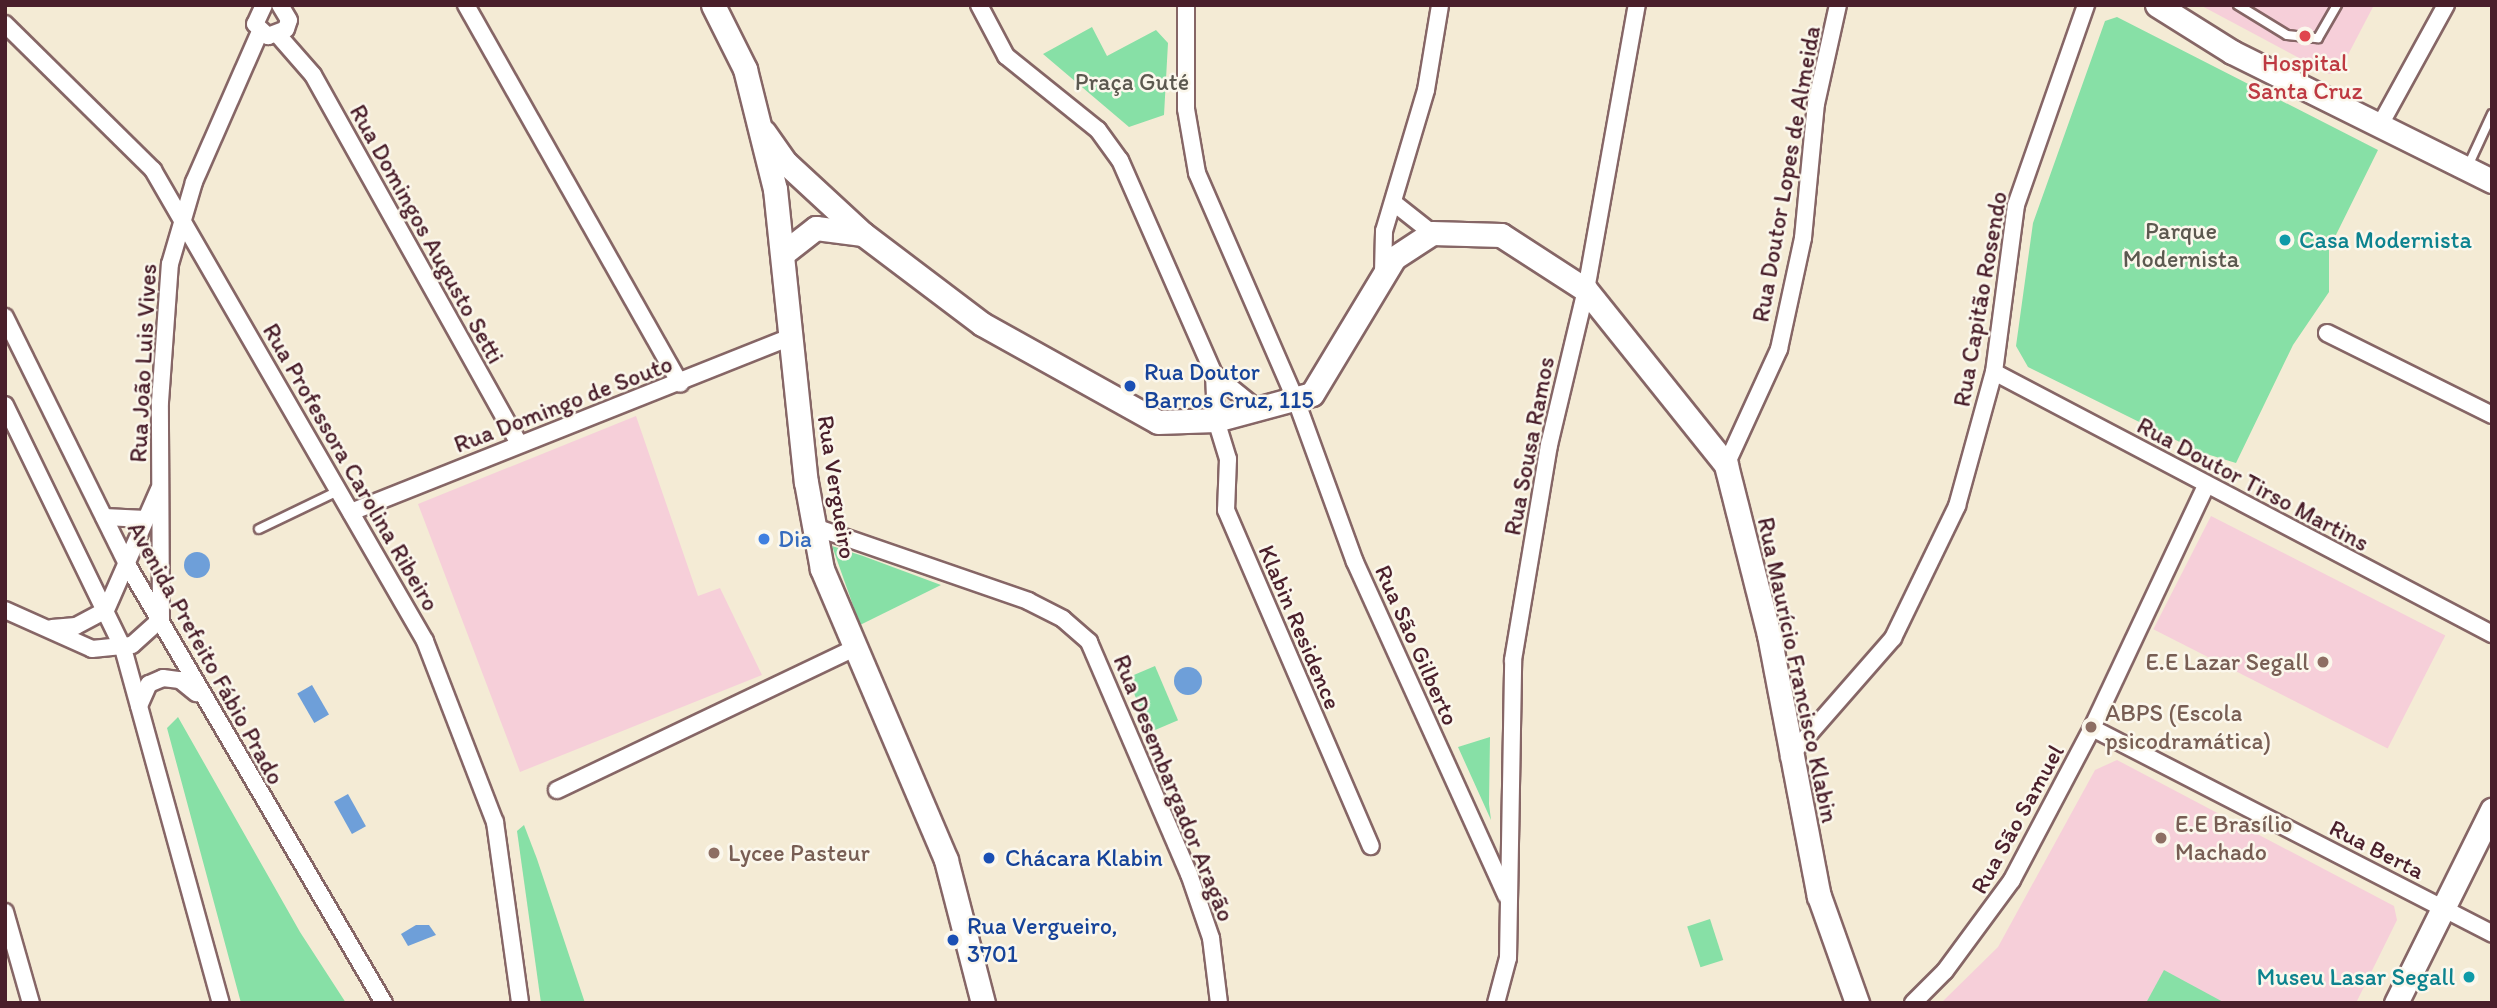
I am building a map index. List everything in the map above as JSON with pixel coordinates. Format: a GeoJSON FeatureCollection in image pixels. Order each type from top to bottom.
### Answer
{"type":"FeatureCollection","features":[{"type":"Feature","properties":{"kind":"street"},"geometry":{"type":"LineString","coordinates":[[466,5],[680,384]]}},
{"type":"Feature","properties":{"kind":"street","name":"Rua Vergueiro"},"geometry":{"type":"LineString","coordinates":[[713,5],[745,69],[764,132],[785,252],[791,337],[812,526],[853,649],[946,860],[983,1003]]}},
{"type":"Feature","properties":{"kind":"street"},"geometry":{"type":"LineString","coordinates":[[979,5],[1006,56],[1098,130],[1120,160],[1214,374],[1260,411]]}},
{"type":"Feature","properties":{"kind":"street","name":"Rua São Gilberto"},"geometry":{"type":"LineString","coordinates":[[1186,5],[1186,109],[1198,173],[1297,403],[1355,562],[1509,901]]}},
{"type":"Feature","properties":{"kind":"street"},"geometry":{"type":"LineString","coordinates":[[1383,273],[1384,231],[1426,90],[1440,5]]}},
{"type":"Feature","properties":{"kind":"street","name":"Rua Sousa Ramos"},"geometry":{"type":"LineString","coordinates":[[1496,1003],[1508,958],[1513,660],[1549,445],[1586,290],[1637,5]]}},
{"type":"Feature","properties":{"kind":"street","name":"Rua Doutor Lopes de Almeida"},"geometry":{"type":"LineString","coordinates":[[1726,465],[1779,349],[1803,238],[1816,104],[1838,5]]}},
{"type":"Feature","properties":{"kind":"street"},"geometry":{"type":"LineString","coordinates":[[2157,5],[2232,52],[2492,181]]}},
{"type":"Feature","properties":{"kind":"street"},"geometry":{"type":"LineString","coordinates":[[2380,125],[2446,5]]}},
{"type":"Feature","properties":{"kind":"street"},"geometry":{"type":"LineString","coordinates":[[257,7],[273,33]]}},
{"type":"Feature","properties":{"kind":"street"},"geometry":{"type":"LineString","coordinates":[[273,33],[285,7]]}},
{"type":"Feature","properties":{"kind":"street","name":"Rua Capitão Rosendo"},"geometry":{"type":"LineString","coordinates":[[1788,757],[1872,665],[1915,599],[1966,481],[1994,372],[2016,205],[2087,7]]}},
{"type":"Feature","properties":{"kind":"street","name":"Rua Professora Carolina Ribeiro"},"geometry":{"type":"LineString","coordinates":[[5,24],[136,149],[182,217],[425,641],[482,778],[512,912],[520,1003]]}},
{"type":"Feature","properties":{"kind":"street","name":"Rua Domingos Augusto Setti"},"geometry":{"type":"LineString","coordinates":[[273,33],[292,47],[519,444]]}},
{"type":"Feature","properties":{"kind":"street","name":"Rua João Luis Vives"},"geometry":{"type":"LineString","coordinates":[[161,619],[165,571],[159,486],[164,312],[182,217],[253,48],[273,33]]}},
{"type":"Feature","properties":{"kind":"street"},"geometry":{"type":"LineString","coordinates":[[764,132],[786,163],[863,234],[982,324],[1092,390],[1158,422],[1216,420],[1297,403],[1329,375],[1383,273],[1408,245],[1432,233],[1394,203]]}},
{"type":"Feature","properties":{"kind":"street"},"geometry":{"type":"LineString","coordinates":[[785,252],[816,228],[863,234]]}},
{"type":"Feature","properties":{"kind":"street","name":"Rua Maurício Francisco Klabin"},"geometry":{"type":"LineString","coordinates":[[1432,233],[1501,235],[1586,290],[1726,465],[1769,635],[1788,757],[1819,896],[1857,1003]]}},
{"type":"Feature","properties":{"kind":"street","name":"Avenida Prefeito Fábio Prado"},"geometry":{"type":"LineString","coordinates":[[5,317],[128,566],[161,619],[200,697],[384,1003]]}},
{"type":"Feature","properties":{"kind":"street"},"geometry":{"type":"LineString","coordinates":[[2327,333],[2492,415]]}},
{"type":"Feature","properties":{"kind":"street","name":"Rua Domingo de Souto"},"geometry":{"type":"LineString","coordinates":[[351,512],[519,444],[680,384],[791,337]]}},
{"type":"Feature","properties":{"kind":"street","name":"Rua Doutor Tirso Martins"},"geometry":{"type":"LineString","coordinates":[[1994,372],[2206,486],[2492,634]]}},
{"type":"Feature","properties":{"kind":"street","name":"Klabin Residence"},"geometry":{"type":"LineString","coordinates":[[1214,374],[1216,420],[1228,459],[1226,509],[1371,846]]}},
{"type":"Feature","properties":{"kind":"street"},"geometry":{"type":"LineString","coordinates":[[5,405],[123,648],[221,1003]]}},
{"type":"Feature","properties":{"kind":"street","name":"Rua João Luis Vives"},"geometry":{"type":"LineString","coordinates":[[106,610],[128,566],[159,486]]}},
{"type":"Feature","properties":{"kind":"street","name":"Rua São Samuel"},"geometry":{"type":"LineString","coordinates":[[1913,1003],[1994,909],[2092,728],[2206,486]]}},
{"type":"Feature","properties":{"kind":"street"},"geometry":{"type":"LineString","coordinates":[[104,517],[135,523],[146,519]]}},
{"type":"Feature","properties":{"kind":"street","name":"Rua Desembargador Aragão"},"geometry":{"type":"LineString","coordinates":[[812,526],[1028,601],[1063,619],[1089,642],[1189,874],[1212,938],[1219,1003]]}},
{"type":"Feature","properties":{"kind":"street"},"geometry":{"type":"LineString","coordinates":[[5,610],[52,628],[83,647],[123,648],[148,635],[161,619]]}},
{"type":"Feature","properties":{"kind":"street"},"geometry":{"type":"LineString","coordinates":[[52,628],[76,626],[106,610]]}},
{"type":"Feature","properties":{"kind":"street"},"geometry":{"type":"LineString","coordinates":[[557,790],[853,649]]}},
{"type":"Feature","properties":{"kind":"street"},"geometry":{"type":"LineString","coordinates":[[139,706],[149,684],[163,678],[180,680],[200,697]]}},
{"type":"Feature","properties":{"kind":"street","name":"Rua Berta"},"geometry":{"type":"LineString","coordinates":[[2092,728],[2492,934]]}},
{"type":"Feature","properties":{"kind":"street"},"geometry":{"type":"LineString","coordinates":[[2396,1003],[2492,810]]}},
{"type":"Feature","properties":{"kind":"street"},"geometry":{"type":"LineString","coordinates":[[5,912],[32,1003]]}},
{"type":"Feature","properties":{"kind":"lane"},"geometry":{"type":"LineString","coordinates":[[2238,5],[2287,35],[2318,38],[2337,5]]}},
{"type":"Feature","properties":{"kind":"lane"},"geometry":{"type":"LineString","coordinates":[[2466,169],[2492,114]]}},
{"type":"Feature","properties":{"kind":"lane"},"geometry":{"type":"LineString","coordinates":[[259,529],[338,491]]}},
{"type":"Feature","properties":{"kind":"shaded area","name":"Hospital Santa Cruz"},"geometry":{"type":"Polygon","coordinates":[[[2200,5],[2374,5],[2339,72],[2329,74],[2200,5]]]}},
{"type":"Feature","properties":{"kind":"shaded area"},"geometry":{"type":"Polygon","coordinates":[[[636,416],[698,596],[720,588],[762,675],[520,772],[418,504],[636,416]]]}},
{"type":"Feature","properties":{"kind":"shaded area","name":"E.E Lazar Segall"},"geometry":{"type":"Polygon","coordinates":[[[2211,516],[2445,635],[2388,749],[2153,629],[2211,516]]]}},
{"type":"Feature","properties":{"kind":"shaded area","name":"E.E Brasílio Machado"},"geometry":{"type":"Polygon","coordinates":[[[2117,760],[2394,906],[2397,920],[2356,1003],[1941,1003],[1998,947],[2095,770],[2117,760]]]}},
{"type":"Feature","properties":{"kind":"green space","name":"Parque Modernista"},"geometry":{"type":"Polygon","coordinates":[[[2117,17],[2378,150],[2329,249],[2329,292],[2293,345],[2236,463],[2200,452],[2028,367],[2016,346],[2033,223],[2105,21],[2117,17]]]}},
{"type":"Feature","properties":{"kind":"green space","name":"Praça Guté"},"geometry":{"type":"Polygon","coordinates":[[[1092,27],[1107,56],[1156,30],[1168,43],[1164,115],[1129,127],[1043,54],[1092,27]]]}},
{"type":"Feature","properties":{"kind":"green space"},"geometry":{"type":"Polygon","coordinates":[[[832,546],[863,556],[941,585],[860,625],[832,546]]]}},
{"type":"Feature","properties":{"kind":"green space"},"geometry":{"type":"Polygon","coordinates":[[[1155,666],[1178,720],[1150,732],[1127,678],[1155,666]]]}},
{"type":"Feature","properties":{"kind":"green space"},"geometry":{"type":"Polygon","coordinates":[[[178,717],[300,932],[346,1003],[241,1003],[167,728],[178,717]]]}},
{"type":"Feature","properties":{"kind":"green space"},"geometry":{"type":"Polygon","coordinates":[[[1490,737],[1489,804],[1491,820],[1458,747],[1490,737]]]}},
{"type":"Feature","properties":{"kind":"green space"},"geometry":{"type":"Polygon","coordinates":[[[524,825],[585,1003],[541,1003],[517,831],[524,825]]]}},
{"type":"Feature","properties":{"kind":"green space"},"geometry":{"type":"Polygon","coordinates":[[[1710,919],[1723,960],[1700,967],[1687,926],[1710,919]]]}},
{"type":"Feature","properties":{"kind":"green space"},"geometry":{"type":"Polygon","coordinates":[[[2164,970],[2225,1003],[2146,1003],[2164,970]]]}},
{"type":"Feature","properties":{"kind":"water"},"geometry":{"type":"Polygon","coordinates":[[[197,552],[206,556],[210,565],[206,574],[197,578],[188,574],[184,565],[188,556],[197,552]]]}},
{"type":"Feature","properties":{"kind":"water"},"geometry":{"type":"Polygon","coordinates":[[[1188,667],[1198,671],[1202,681],[1198,691],[1188,695],[1178,691],[1174,681],[1178,671],[1188,667]]]}},
{"type":"Feature","properties":{"kind":"water"},"geometry":{"type":"Polygon","coordinates":[[[312,685],[329,714],[314,723],[297,694],[312,685]]]}},
{"type":"Feature","properties":{"kind":"water"},"geometry":{"type":"Polygon","coordinates":[[[348,794],[366,826],[352,834],[334,802],[348,794]]]}},
{"type":"Feature","properties":{"kind":"water"},"geometry":{"type":"Polygon","coordinates":[[[416,925],[429,925],[436,935],[408,946],[401,934],[416,925]]]}},
{"type":"Feature","properties":{"kind":"place","name":"Hospital Santa Cruz"},"geometry":{"type":"Point","coordinates":[2305,36]}},
{"type":"Feature","properties":{"kind":"place","name":"Casa Modernista"},"geometry":{"type":"Point","coordinates":[2285,240]}},
{"type":"Feature","properties":{"kind":"place","name":"Rua Doutor Barros Cruz, 115"},"geometry":{"type":"Point","coordinates":[1130,386]}},
{"type":"Feature","properties":{"kind":"place","name":"Dia"},"geometry":{"type":"Point","coordinates":[764,539]}},
{"type":"Feature","properties":{"kind":"place","name":"E.E Lazar Segall"},"geometry":{"type":"Point","coordinates":[2323,662]}},
{"type":"Feature","properties":{"kind":"place","name":"ABPS (Escola psicodramática)"},"geometry":{"type":"Point","coordinates":[2091,727]}},
{"type":"Feature","properties":{"kind":"place","name":"E.E Brasílio Machado"},"geometry":{"type":"Point","coordinates":[2161,838]}},
{"type":"Feature","properties":{"kind":"place","name":"Lycee Pasteur"},"geometry":{"type":"Point","coordinates":[714,853]}},
{"type":"Feature","properties":{"kind":"place","name":"Chácara Klabin"},"geometry":{"type":"Point","coordinates":[989,858]}},
{"type":"Feature","properties":{"kind":"place","name":"Rua Vergueiro, 3701"},"geometry":{"type":"Point","coordinates":[953,940]}},
{"type":"Feature","properties":{"kind":"place","name":"Museu Lasar Segall"},"geometry":{"type":"Point","coordinates":[2469,977]}}]}
